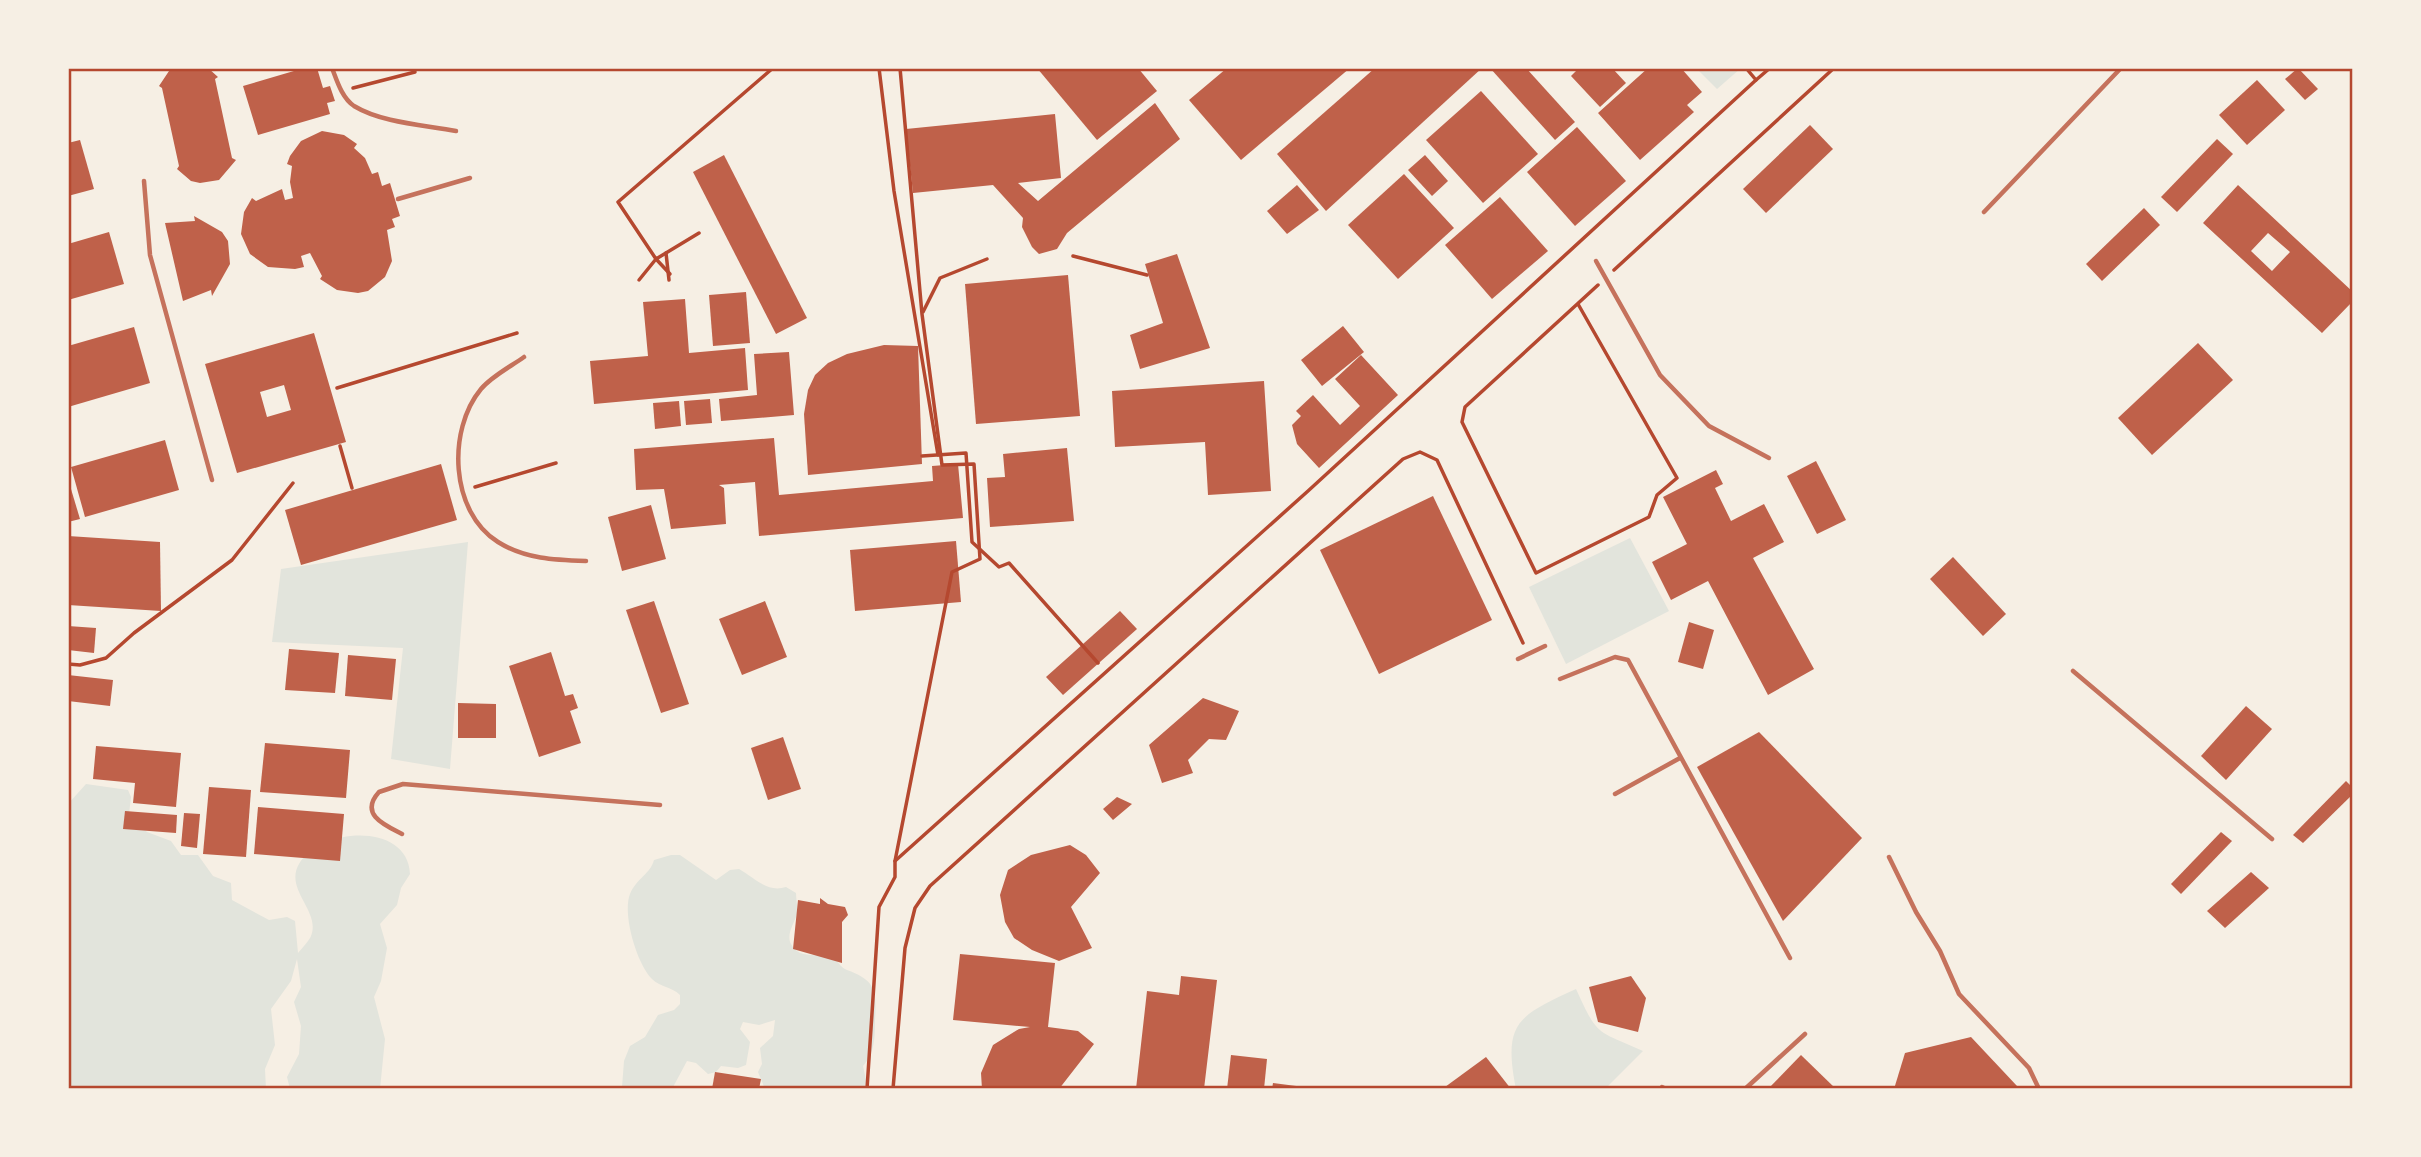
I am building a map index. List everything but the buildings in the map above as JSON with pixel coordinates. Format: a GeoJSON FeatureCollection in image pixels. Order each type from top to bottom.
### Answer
{"type":"FeatureCollection","features":[{"type":"Feature","properties":{"kind":"lane"},"geometry":{"type":"LineString","coordinates":[[332,68],[341,91],[354,105],[376,114],[456,131]]}},
{"type":"Feature","properties":{"kind":"lane"},"geometry":{"type":"LineString","coordinates":[[1984,212],[2121,68]]}},
{"type":"Feature","properties":{"kind":"lane"},"geometry":{"type":"LineString","coordinates":[[398,200],[470,178]]}},
{"type":"Feature","properties":{"kind":"lane"},"geometry":{"type":"LineString","coordinates":[[144,181],[150,255],[212,480]]}},
{"type":"Feature","properties":{"kind":"lane"},"geometry":{"type":"LineString","coordinates":[[1597,261],[1660,375],[1709,426],[1769,458]]}},
{"type":"Feature","properties":{"kind":"lane"},"geometry":{"type":"LineString","coordinates":[[524,357],[481,389],[464,421],[459,439],[463,490],[478,523],[496,541],[530,555],[586,561]]}},
{"type":"Feature","properties":{"kind":"lane"},"geometry":{"type":"LineString","coordinates":[[1518,659],[1545,646]]}},
{"type":"Feature","properties":{"kind":"lane"},"geometry":{"type":"LineString","coordinates":[[1560,679],[1615,657],[1628,660],[1790,958]]}},
{"type":"Feature","properties":{"kind":"lane"},"geometry":{"type":"LineString","coordinates":[[2073,671],[2272,839]]}},
{"type":"Feature","properties":{"kind":"lane"},"geometry":{"type":"LineString","coordinates":[[1615,794],[1680,758]]}},
{"type":"Feature","properties":{"kind":"lane"},"geometry":{"type":"LineString","coordinates":[[402,834],[380,823],[372,815],[372,807],[379,792],[403,784],[660,805]]}},
{"type":"Feature","properties":{"kind":"lane"},"geometry":{"type":"LineString","coordinates":[[1889,857],[1916,912],[1940,951],[1959,994],[2029,1068],[2039,1089]]}},
{"type":"Feature","properties":{"kind":"lane"},"geometry":{"type":"LineString","coordinates":[[1745,1089],[1805,1034]]}},
{"type":"Feature","properties":{"kind":"path"},"geometry":{"type":"LineString","coordinates":[[670,274],[618,202],[773,68]]}},
{"type":"Feature","properties":{"kind":"path"},"geometry":{"type":"LineString","coordinates":[[867,1089],[879,907],[895,877],[895,862],[952,572],[981,559],[974,464],[942,464],[939,455],[894,191],[879,68]]}},
{"type":"Feature","properties":{"kind":"path"},"geometry":{"type":"LineString","coordinates":[[900,68],[922,314],[939,455]]}},
{"type":"Feature","properties":{"kind":"path"},"geometry":{"type":"LineString","coordinates":[[1746,68],[1756,80]]}},
{"type":"Feature","properties":{"kind":"path"},"geometry":{"type":"LineString","coordinates":[[895,862],[1308,491],[1770,68]]}},
{"type":"Feature","properties":{"kind":"path"},"geometry":{"type":"LineString","coordinates":[[1578,304],[1677,478],[1657,495],[1649,517],[1536,573],[1462,422],[1465,407],[1834,68]]}},
{"type":"Feature","properties":{"kind":"path"},"geometry":{"type":"LineString","coordinates":[[341,91],[415,72]]}},
{"type":"Feature","properties":{"kind":"path"},"geometry":{"type":"LineString","coordinates":[[639,280],[656,258],[699,233]]}},
{"type":"Feature","properties":{"kind":"path"},"geometry":{"type":"LineString","coordinates":[[666,253],[669,281]]}},
{"type":"Feature","properties":{"kind":"path"},"geometry":{"type":"LineString","coordinates":[[1073,256],[1147,275]]}},
{"type":"Feature","properties":{"kind":"path"},"geometry":{"type":"LineString","coordinates":[[922,314],[940,278],[988,259]]}},
{"type":"Feature","properties":{"kind":"path"},"geometry":{"type":"LineString","coordinates":[[337,388],[517,333]]}},
{"type":"Feature","properties":{"kind":"path"},"geometry":{"type":"LineString","coordinates":[[340,446],[352,488]]}},
{"type":"Feature","properties":{"kind":"path"},"geometry":{"type":"LineString","coordinates":[[893,1089],[905,948],[915,908],[930,886],[1403,459],[1420,452],[1437,460],[1528,654]]}},
{"type":"Feature","properties":{"kind":"path"},"geometry":{"type":"LineString","coordinates":[[922,456],[966,453],[968,465]]}},
{"type":"Feature","properties":{"kind":"path"},"geometry":{"type":"LineString","coordinates":[[463,490],[556,463]]}},
{"type":"Feature","properties":{"kind":"path"},"geometry":{"type":"LineString","coordinates":[[68,664],[80,665],[106,658],[134,633],[232,560],[293,482]]}},
{"type":"Feature","properties":{"kind":"path"},"geometry":{"type":"LineString","coordinates":[[980,549],[999,567],[1009,563],[1098,663]]}},
{"type":"Feature","properties":{"kind":"shaded area"},"geometry":{"type":"Polygon","coordinates":[[[1696,68],[1741,68],[1717,89],[1696,68]]]}},
{"type":"Feature","properties":{"kind":"shaded area"},"geometry":{"type":"Polygon","coordinates":[[[1630,538],[1669,611],[1566,664],[1529,587],[1630,538]]]}},
{"type":"Feature","properties":{"kind":"shaded area"},"geometry":{"type":"Polygon","coordinates":[[[468,542],[450,769],[391,759],[403,648],[272,642],[281,569],[468,542]]]}},
{"type":"Feature","properties":{"kind":"shaded area"},"geometry":{"type":"Polygon","coordinates":[[[86,784],[128,790],[131,797],[129,814],[147,832],[171,841],[181,855],[198,855],[213,876],[231,883],[232,900],[269,920],[287,917],[295,921],[298,953],[310,938],[313,927],[296,883],[299,864],[310,852],[343,837],[380,838],[395,845],[406,857],[410,874],[401,888],[397,905],[380,924],[387,948],[381,981],[374,997],[385,1039],[380,1089],[290,1089],[287,1077],[299,1054],[301,1026],[294,1002],[301,987],[297,959],[291,981],[271,1009],[275,1045],[265,1069],[266,1089],[68,1089],[68,804],[86,784]]]}},
{"type":"Feature","properties":{"kind":"shaded area"},"geometry":{"type":"Polygon","coordinates":[[[680,855],[716,880],[730,870],[739,869],[761,884],[773,888],[786,887],[796,893],[797,914],[789,936],[795,949],[800,953],[830,957],[869,982],[872,987],[875,1001],[874,1038],[870,1056],[863,1066],[868,1089],[765,1089],[758,1072],[762,1064],[760,1048],[773,1036],[775,1020],[759,1025],[743,1022],[740,1029],[750,1042],[746,1065],[738,1068],[721,1066],[716,1072],[708,1074],[696,1063],[687,1061],[672,1089],[622,1087],[624,1061],[630,1046],[645,1037],[658,1015],[674,1010],[680,1004],[680,995],[655,982],[646,972],[636,951],[628,914],[630,894],[636,884],[650,869],[654,860],[680,855]]]}},
{"type":"Feature","properties":{"kind":"shaded area"},"geometry":{"type":"Polygon","coordinates":[[[1576,989],[1589,1016],[1600,1030],[1643,1051],[1605,1089],[1516,1089],[1512,1049],[1519,1024],[1540,1007],[1576,989]]]}}]}
